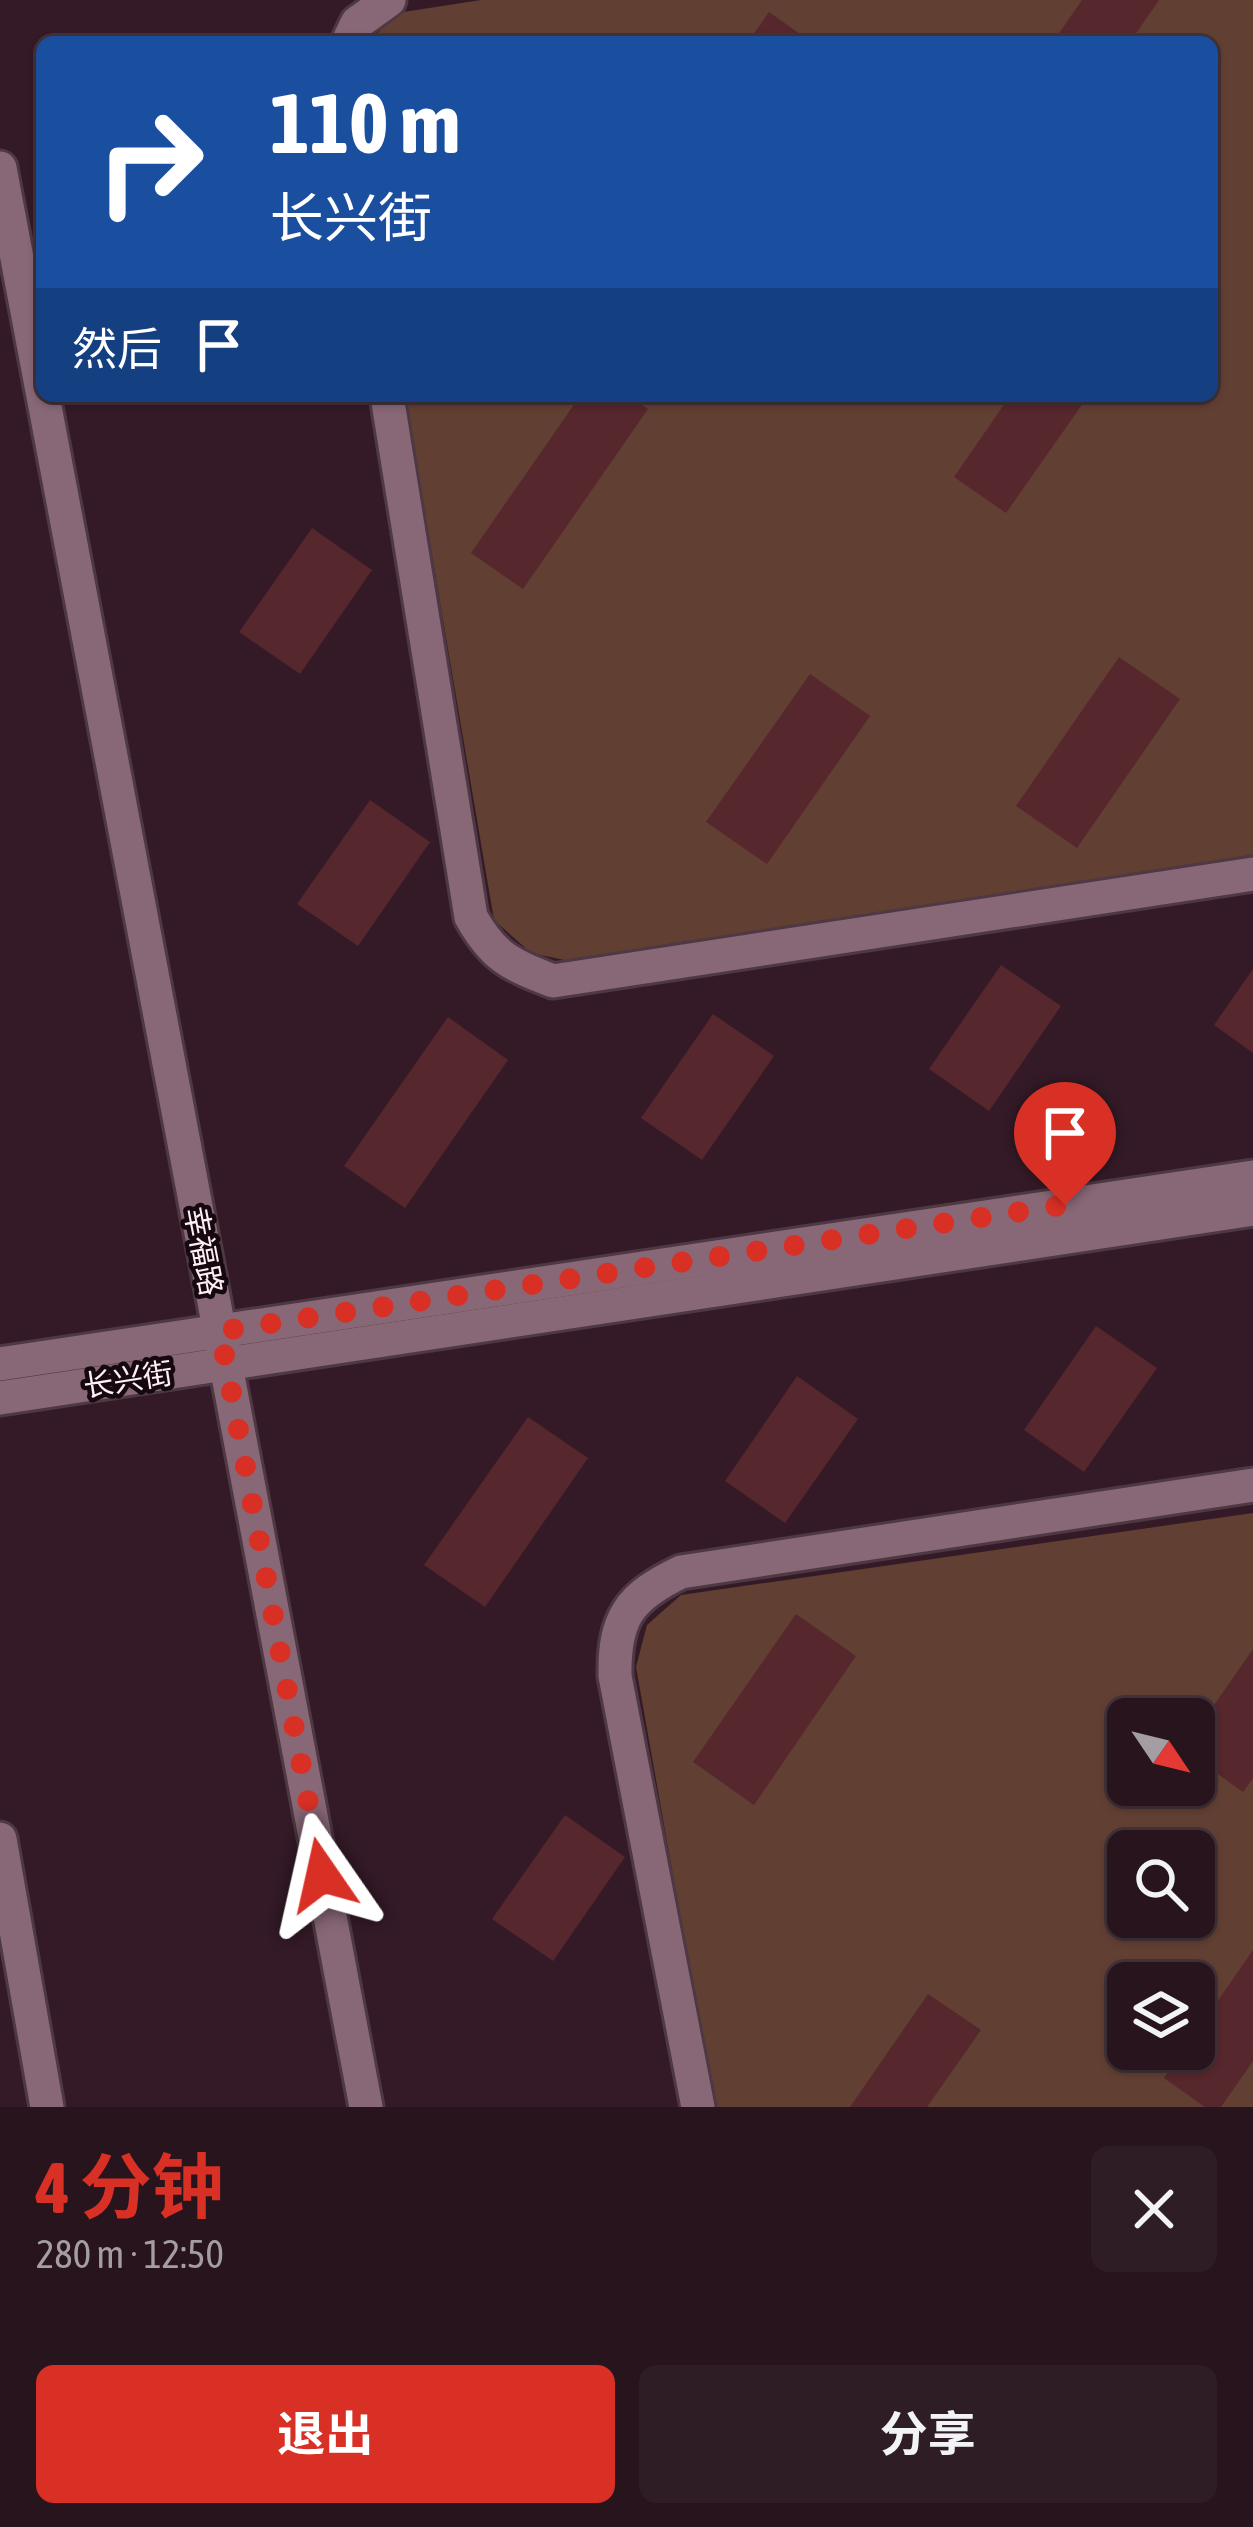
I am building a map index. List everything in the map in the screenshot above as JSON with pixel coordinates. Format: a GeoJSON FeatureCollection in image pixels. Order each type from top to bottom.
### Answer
{"type":"FeatureCollection","features":[{"type":"Feature","properties":{"kind":"street"},"geometry":{"type":"LineString","coordinates":[[351,36],[357,23],[389,0]]}},
{"type":"Feature","properties":{"kind":"street","name":"幸福路"},"geometry":{"type":"LineString","coordinates":[[0,168],[36,361]]}},
{"type":"Feature","properties":{"kind":"street","name":"幸福路"},"geometry":{"type":"LineString","coordinates":[[44,402],[365,2107]]}},
{"type":"Feature","properties":{"kind":"street"},"geometry":{"type":"LineString","coordinates":[[388,402],[471,917],[487,946],[517,967],[553,981],[1253,874]]}},
{"type":"Feature","properties":{"kind":"street","name":"长兴街"},"geometry":{"type":"LineString","coordinates":[[0,1399],[222,1348],[1253,1177]]}},
{"type":"Feature","properties":{"kind":"street","name":"长兴街"},"geometry":{"type":"LineString","coordinates":[[0,1364],[222,1348],[1253,1210]]}},
{"type":"Feature","properties":{"kind":"street"},"geometry":{"type":"LineString","coordinates":[[698,2107],[615,1676],[615,1645],[628,1607],[655,1585],[682,1572],[1253,1485]]}},
{"type":"Feature","properties":{"kind":"street"},"geometry":{"type":"LineString","coordinates":[[0,1839],[47,2107]]}},
{"type":"Feature","properties":{"kind":"shaded area"},"geometry":{"type":"Polygon","coordinates":[[[481,0],[1253,0],[1253,855],[569,961],[531,953],[494,920],[406,402],[1218,402],[1218,36],[375,36],[397,13],[481,0]]]}},
{"type":"Feature","properties":{"kind":"shaded area"},"geometry":{"type":"Polygon","coordinates":[[[1253,1513],[1253,2107],[714,2107],[636,1667],[647,1625],[681,1595],[1253,1513]]]}},
{"type":"Feature","properties":{"kind":"building"},"geometry":{"type":"Polygon","coordinates":[[[1082,0],[1159,0],[1134,36],[1057,36],[1082,0]]]}},
{"type":"Feature","properties":{"kind":"building"},"geometry":{"type":"Polygon","coordinates":[[[769,12],[803,36],[752,36],[769,12]]]}},
{"type":"Feature","properties":{"kind":"building"},"geometry":{"type":"Polygon","coordinates":[[[576,402],[638,402],[648,409],[523,589],[471,553],[576,402]]]}},
{"type":"Feature","properties":{"kind":"building"},"geometry":{"type":"Polygon","coordinates":[[[1006,402],[1084,402],[1006,513],[954,477],[1006,402]]]}},
{"type":"Feature","properties":{"kind":"building"},"geometry":{"type":"Polygon","coordinates":[[[312,528],[372,570],[300,674],[239,632],[312,528]]]}},
{"type":"Feature","properties":{"kind":"building"},"geometry":{"type":"Polygon","coordinates":[[[1119,657],[1180,699],[1077,848],[1016,806],[1119,657]]]}},
{"type":"Feature","properties":{"kind":"building"},"geometry":{"type":"Polygon","coordinates":[[[810,674],[870,716],[767,864],[706,822],[810,674]]]}},
{"type":"Feature","properties":{"kind":"building"},"geometry":{"type":"Polygon","coordinates":[[[370,800],[430,842],[358,946],[297,904],[370,800]]]}},
{"type":"Feature","properties":{"kind":"building"},"geometry":{"type":"Polygon","coordinates":[[[1001,965],[1061,1006],[989,1111],[929,1069],[1001,965]]]}},
{"type":"Feature","properties":{"kind":"building"},"geometry":{"type":"Polygon","coordinates":[[[1253,969],[1253,1053],[1214,1025],[1253,969]]]}},
{"type":"Feature","properties":{"kind":"building"},"geometry":{"type":"Polygon","coordinates":[[[713,1014],[774,1056],[702,1160],[641,1118],[713,1014]]]}},
{"type":"Feature","properties":{"kind":"building"},"geometry":{"type":"Polygon","coordinates":[[[448,1017],[508,1060],[405,1208],[344,1166],[448,1017]]]}},
{"type":"Feature","properties":{"kind":"building"},"geometry":{"type":"Polygon","coordinates":[[[1096,1326],[1157,1368],[1084,1472],[1024,1430],[1096,1326]]]}},
{"type":"Feature","properties":{"kind":"building"},"geometry":{"type":"Polygon","coordinates":[[[797,1376],[858,1419],[785,1523],[725,1481],[797,1376]]]}},
{"type":"Feature","properties":{"kind":"building"},"geometry":{"type":"Polygon","coordinates":[[[528,1417],[588,1458],[485,1607],[424,1565],[528,1417]]]}},
{"type":"Feature","properties":{"kind":"building"},"geometry":{"type":"Polygon","coordinates":[[[796,1614],[856,1656],[754,1805],[693,1762],[796,1614]]]}},
{"type":"Feature","properties":{"kind":"building"},"geometry":{"type":"Polygon","coordinates":[[[1253,1649],[1253,1778],[1243,1792],[1215,1772],[1215,1704],[1253,1649]]]}},
{"type":"Feature","properties":{"kind":"building"},"geometry":{"type":"Polygon","coordinates":[[[565,1815],[625,1857],[553,1961],[492,1919],[565,1815]]]}},
{"type":"Feature","properties":{"kind":"building"},"geometry":{"type":"Polygon","coordinates":[[[1253,1950],[1253,2061],[1221,2107],[1205,2107],[1164,2078],[1170,2070],[1215,2070],[1215,2005],[1253,1950]]]}},
{"type":"Feature","properties":{"kind":"building"},"geometry":{"type":"Polygon","coordinates":[[[928,1994],[981,2030],[927,2107],[850,2107],[928,1994]]]}},
{"type":"Feature","properties":{"kind":"route"},"geometry":{"type":"LineString","coordinates":[[322,1875],[220,1331],[1065,1205]]}}]}
